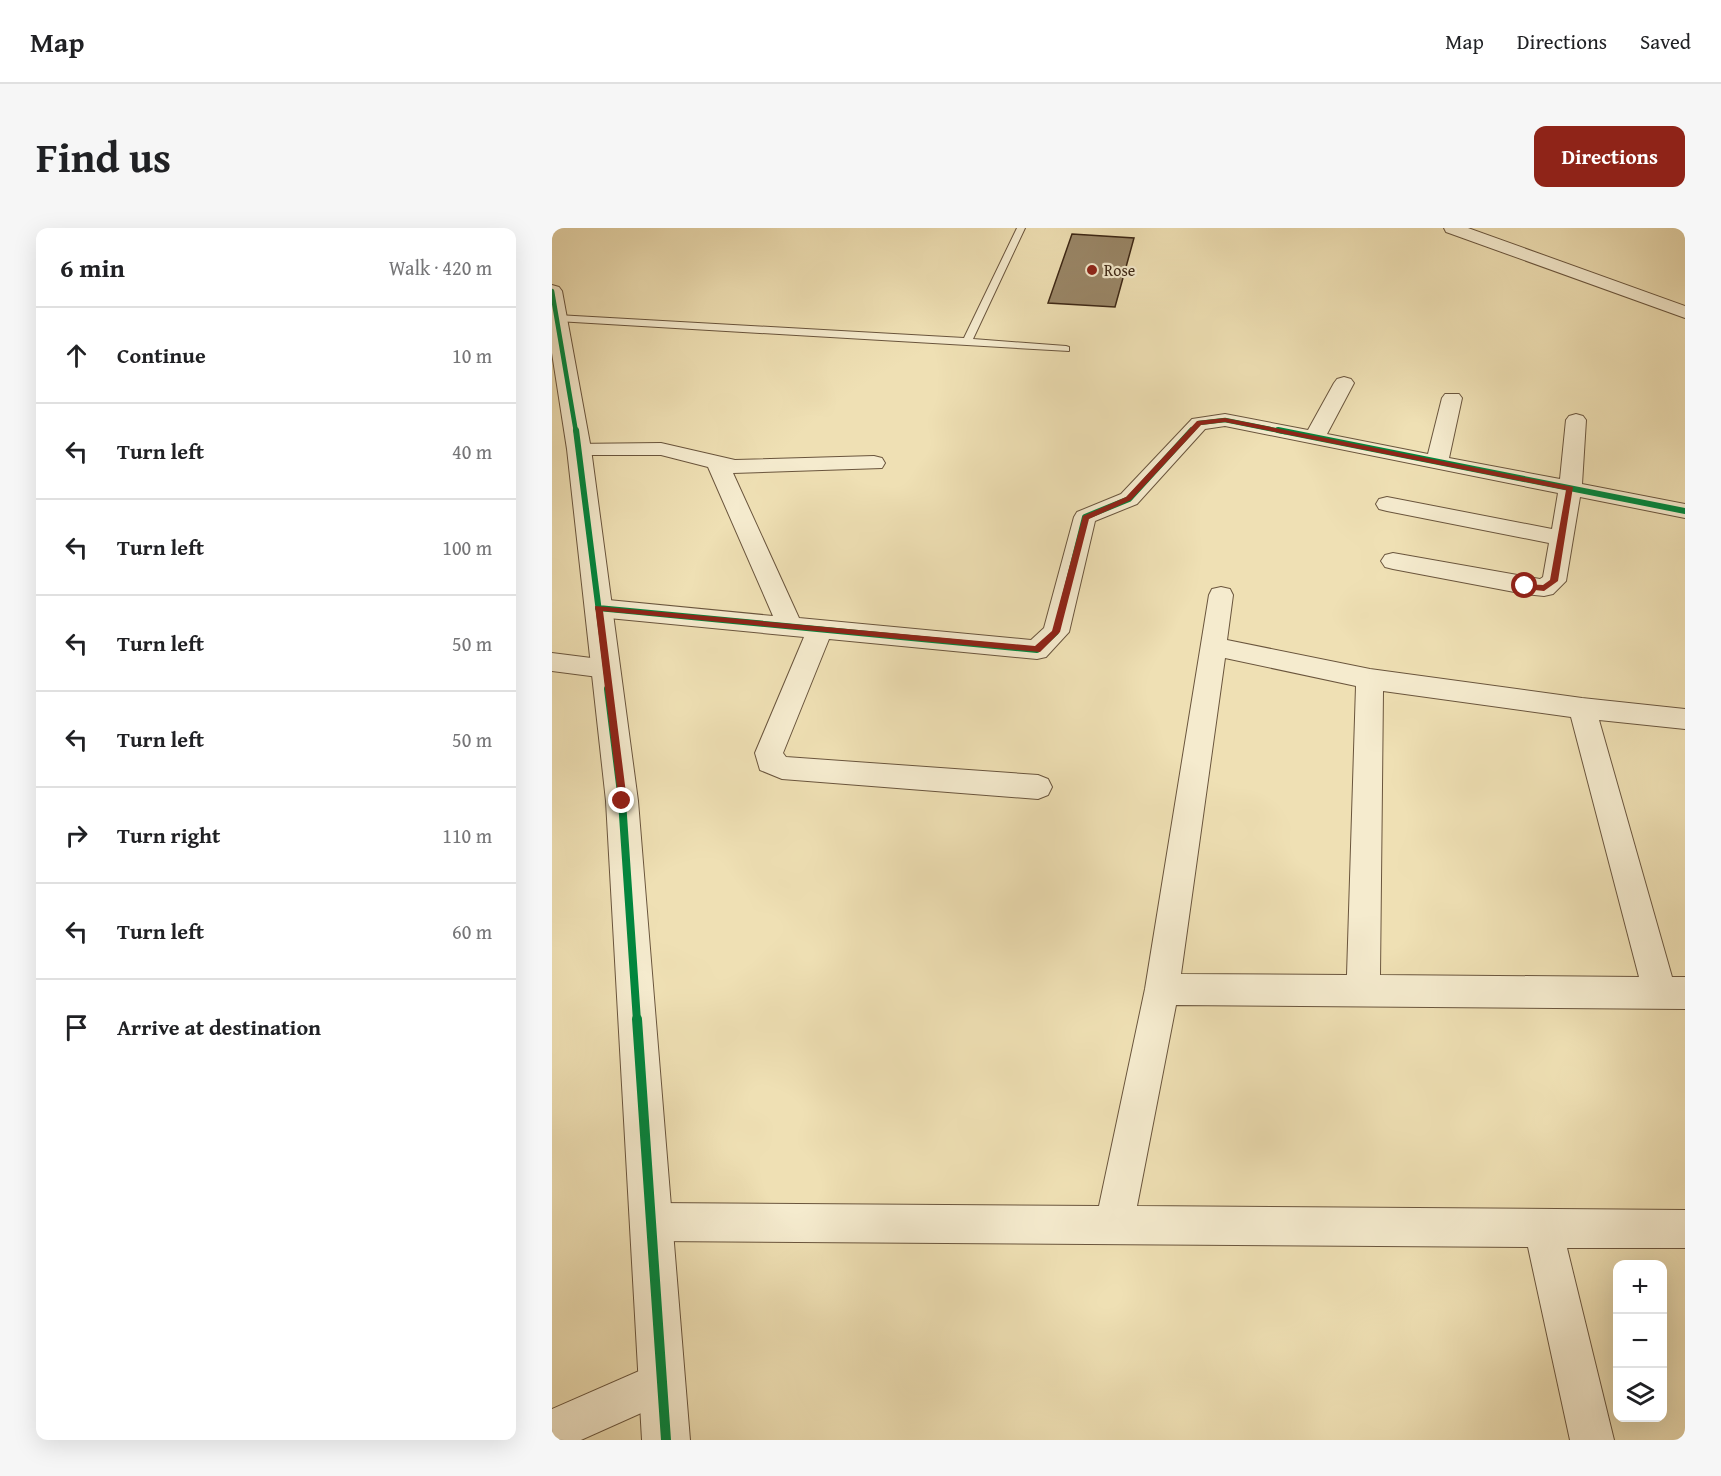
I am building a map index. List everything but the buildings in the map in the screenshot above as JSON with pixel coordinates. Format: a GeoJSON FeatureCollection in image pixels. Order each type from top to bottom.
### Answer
{"type":"FeatureCollection","features":[{"type":"Feature","properties":{"kind":"street"},"geometry":{"type":"LineString","coordinates":[[1452,228],[1685,312]]}},
{"type":"Feature","properties":{"kind":"street"},"geometry":{"type":"LineString","coordinates":[[554,305],[579,449],[622,801],[666,1440]]}},
{"type":"Feature","properties":{"kind":"street"},"geometry":{"type":"LineString","coordinates":[[1314,439],[1344,383]]}},
{"type":"Feature","properties":{"kind":"street"},"geometry":{"type":"LineString","coordinates":[[1437,463],[1452,398]]}},
{"type":"Feature","properties":{"kind":"street"},"geometry":{"type":"LineString","coordinates":[[598,608],[1037,650],[1056,632],[1085,518],[1129,499],[1199,423],[1225,420],[1685,511]]}},
{"type":"Feature","properties":{"kind":"street"},"geometry":{"type":"LineString","coordinates":[[1393,561],[1544,588],[1554,581],[1570,489],[1576,420]]}},
{"type":"Feature","properties":{"kind":"street"},"geometry":{"type":"LineString","coordinates":[[579,449],[661,449],[735,467],[874,463]]}},
{"type":"Feature","properties":{"kind":"street"},"geometry":{"type":"LineString","coordinates":[[717,462],[790,626]]}},
{"type":"Feature","properties":{"kind":"street"},"geometry":{"type":"LineString","coordinates":[[1387,504],[1561,538]]}},
{"type":"Feature","properties":{"kind":"street"},"geometry":{"type":"LineString","coordinates":[[1114,1225],[1162,988],[1221,595]]}},
{"type":"Feature","properties":{"kind":"street"},"geometry":{"type":"LineString","coordinates":[[820,629],[769,753],[770,762],[782,768],[1038,787]]}},
{"type":"Feature","properties":{"kind":"street"},"geometry":{"type":"LineString","coordinates":[[1213,646],[1370,679],[1582,708],[1685,719]]}},
{"type":"Feature","properties":{"kind":"street"},"geometry":{"type":"LineString","coordinates":[[552,662],[606,668]]}},
{"type":"Feature","properties":{"kind":"street"},"geometry":{"type":"LineString","coordinates":[[1363,990],[1370,679]]}},
{"type":"Feature","properties":{"kind":"street"},"geometry":{"type":"LineString","coordinates":[[1162,988],[1672,993],[1582,708]]}},
{"type":"Feature","properties":{"kind":"street"},"geometry":{"type":"LineString","coordinates":[[651,1222],[1685,1230]]}},
{"type":"Feature","properties":{"kind":"street"},"geometry":{"type":"LineString","coordinates":[[1543,1228],[1592,1440]]}},
{"type":"Feature","properties":{"kind":"street"},"geometry":{"type":"LineString","coordinates":[[552,1431],[662,1382]]}},
{"type":"Feature","properties":{"kind":"lane"},"geometry":{"type":"LineString","coordinates":[[967,341],[1021,228]]}},
{"type":"Feature","properties":{"kind":"lane"},"geometry":{"type":"LineString","coordinates":[[554,305],[1066,349]]}},
{"type":"Feature","properties":{"kind":"cycle path"},"geometry":{"type":"LineString","coordinates":[[552,291],[579,449],[622,801],[666,1440]]}},
{"type":"Feature","properties":{"kind":"cycle path"},"geometry":{"type":"LineString","coordinates":[[598,608],[1037,650],[1056,632],[1085,517],[1129,499],[1199,423],[1225,420],[1685,511]]}},
{"type":"Feature","properties":{"kind":"place","name":"Rose"},"geometry":{"type":"Point","coordinates":[1092,270]}},
{"type":"Feature","properties":{"kind":"route"},"geometry":{"type":"LineString","coordinates":[[622,801],[598,608],[1037,650],[1056,632],[1085,518],[1129,499],[1199,423],[1225,420],[1570,489],[1554,581],[1544,588],[1525,586]]}}]}
